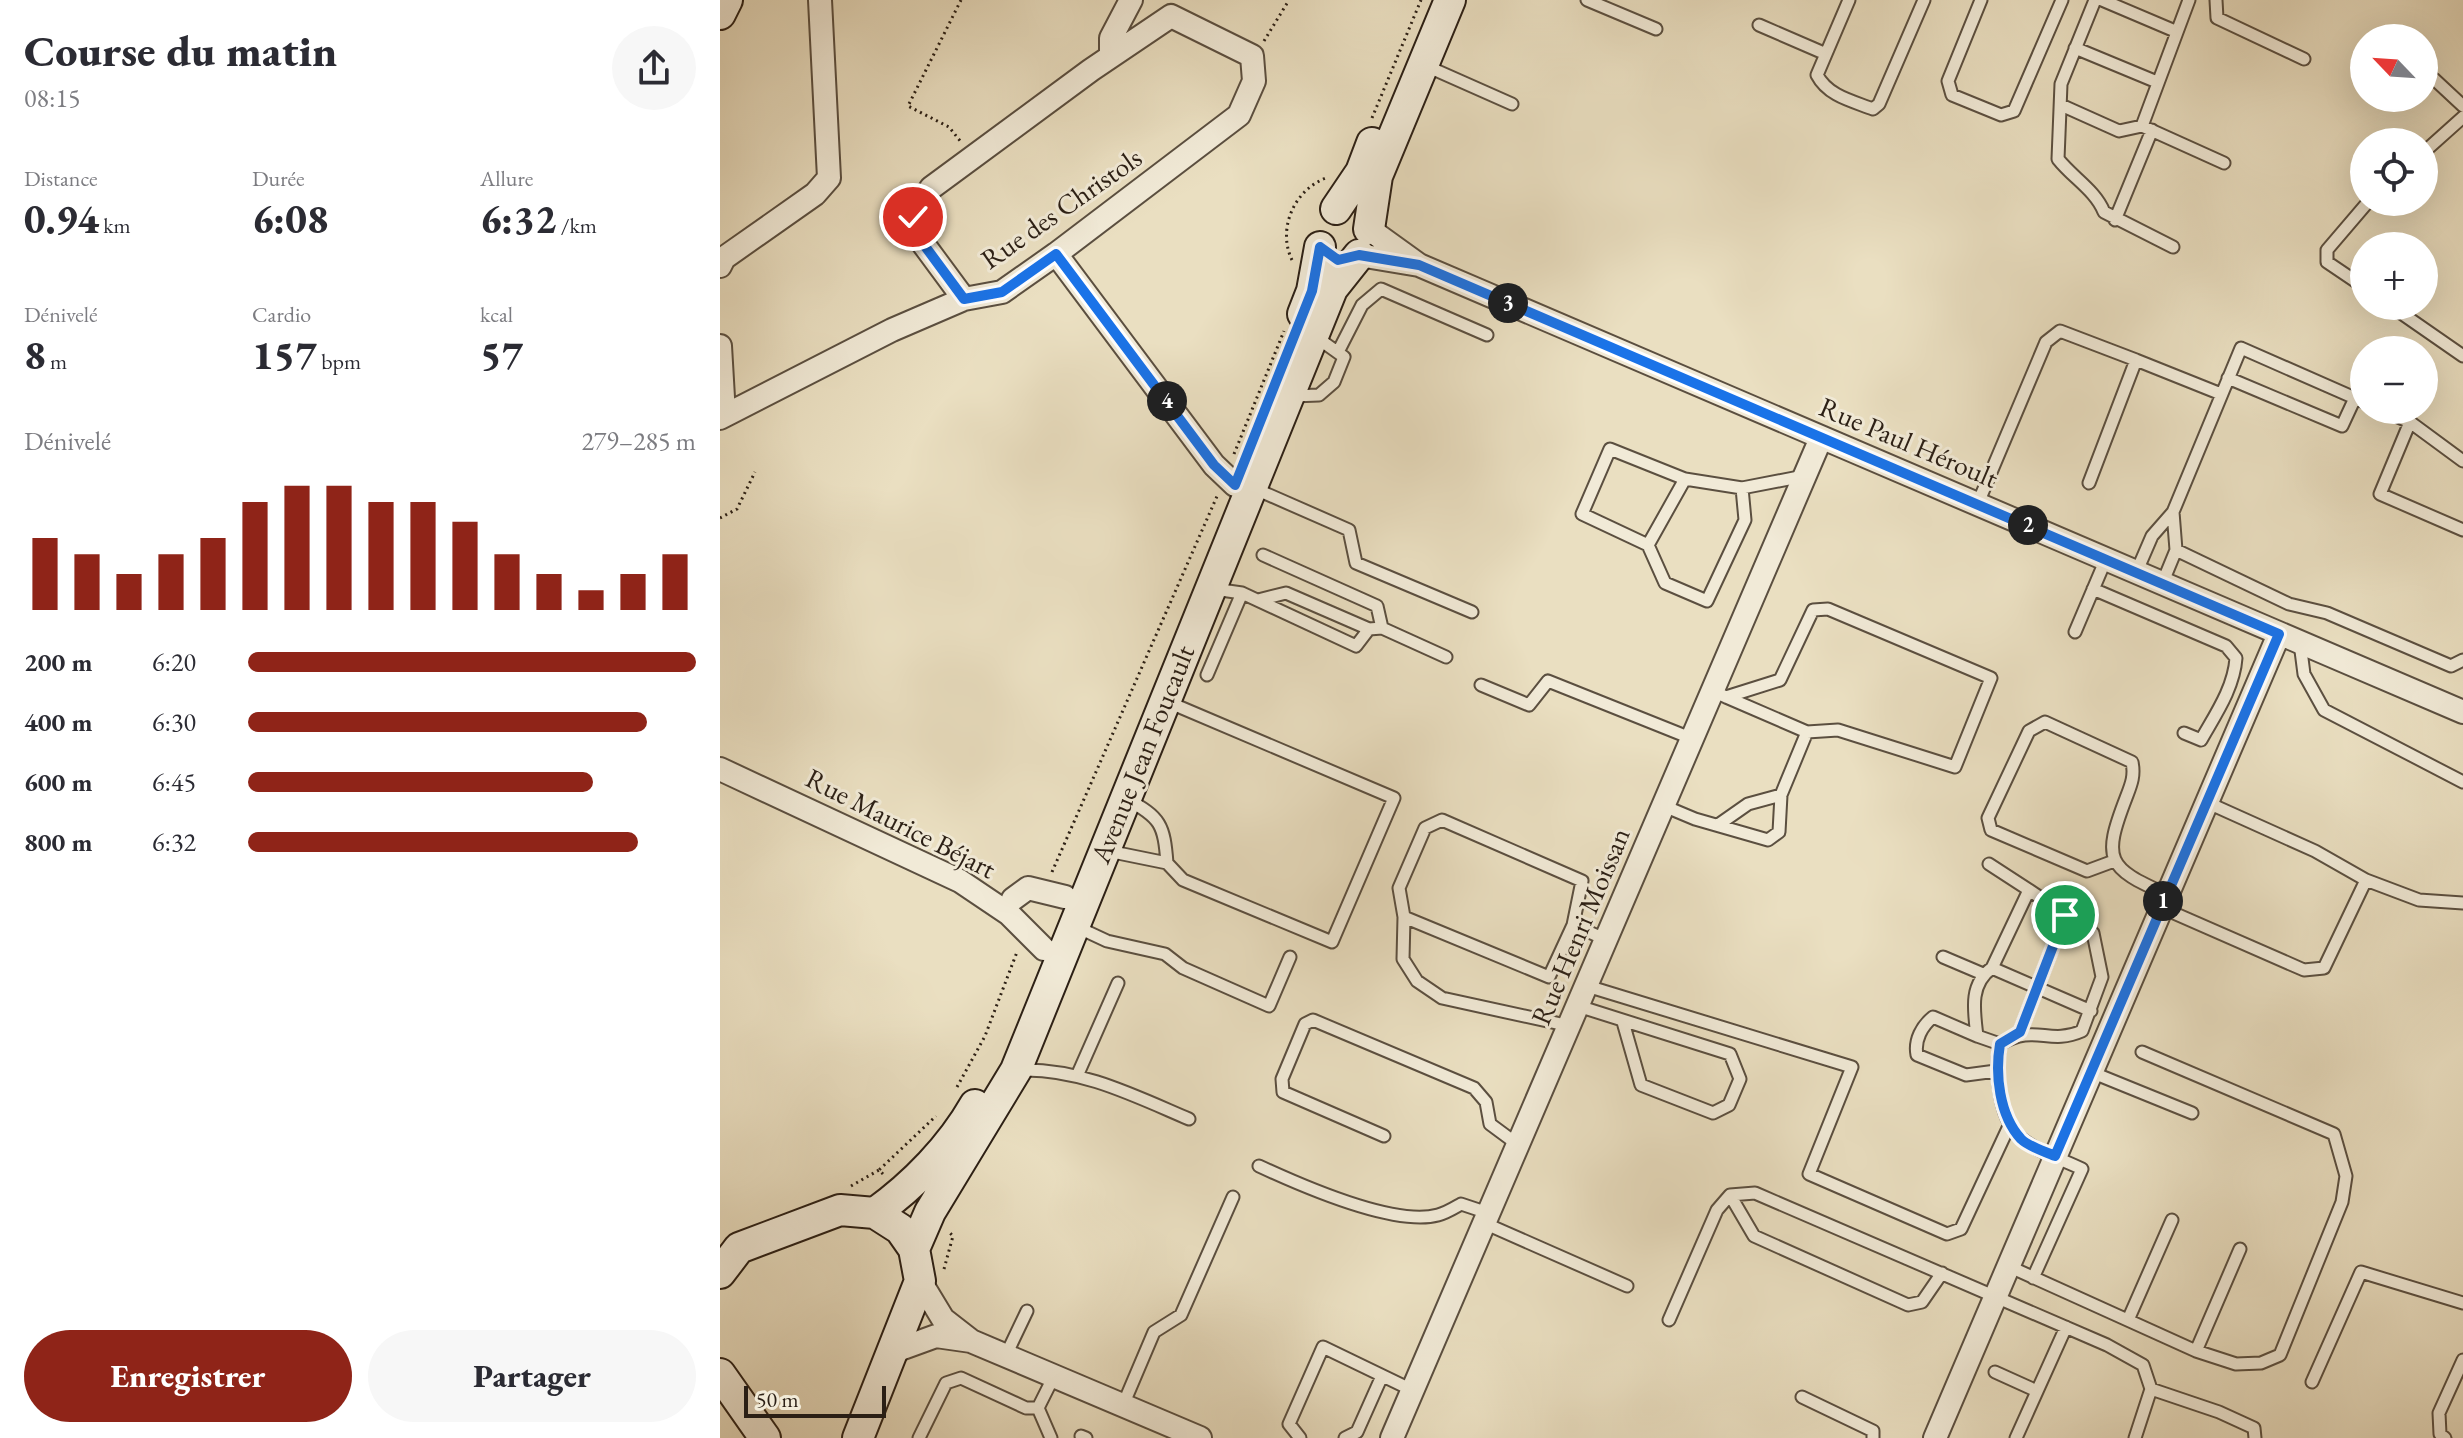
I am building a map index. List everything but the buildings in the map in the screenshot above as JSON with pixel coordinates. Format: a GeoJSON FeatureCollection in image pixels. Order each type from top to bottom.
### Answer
{"type":"FeatureCollection","features":[{"type":"Feature","properties":{"kind":"main road"},"geometry":{"type":"LineString","coordinates":[[720,14],[727,0]]}},
{"type":"Feature","properties":{"kind":"main road"},"geometry":{"type":"LineString","coordinates":[[1336,209],[1357,211],[1364,242],[1338,260],[1320,247],[1316,236],[1318,224],[1336,209],[1361,172],[1430,0]]}},
{"type":"Feature","properties":{"kind":"main road","name":"Avenue Jean Foucault"},"geometry":{"type":"LineString","coordinates":[[875,1213],[903,1193],[964,1124],[1001,1060],[1035,939],[1104,850],[1210,588],[1237,482],[1288,396],[1301,328],[1364,242],[1377,176],[1450,0]]}},
{"type":"Feature","properties":{"kind":"main road","name":"Avenue Jean Foucault"},"geometry":{"type":"LineString","coordinates":[[914,1249],[930,1212],[1016,1070],[1060,906],[1237,482],[1312,291],[1320,247]]}},
{"type":"Feature","properties":{"kind":"main road"},"geometry":{"type":"LineString","coordinates":[[720,1273],[730,1248],[840,1210],[875,1213],[900,1229],[914,1249],[920,1281],[862,1437]]}},
{"type":"Feature","properties":{"kind":"main road"},"geometry":{"type":"LineString","coordinates":[[720,1374],[765,1438]]}},
{"type":"Feature","properties":{"kind":"street"},"geometry":{"type":"LineString","coordinates":[[720,266],[724,258],[815,194],[829,178],[820,0]]}},
{"type":"Feature","properties":{"kind":"street"},"geometry":{"type":"LineString","coordinates":[[1111,56],[1111,38],[1131,0]]}},
{"type":"Feature","properties":{"kind":"street"},"geometry":{"type":"LineString","coordinates":[[1142,0],[1252,56]]}},
{"type":"Feature","properties":{"kind":"street"},"geometry":{"type":"LineString","coordinates":[[964,299],[916,234],[913,217],[931,188],[1111,56],[1171,16]]}},
{"type":"Feature","properties":{"kind":"street","name":"Rue des Christols"},"geometry":{"type":"LineString","coordinates":[[722,417],[892,330],[964,299],[1002,292],[1239,115],[1254,81],[1252,56]]}},
{"type":"Feature","properties":{"kind":"street","name":"Rue Paul Héroult"},"geometry":{"type":"LineString","coordinates":[[1364,242],[2463,712]]}},
{"type":"Feature","properties":{"kind":"street"},"geometry":{"type":"LineString","coordinates":[[1056,254],[1237,482]]}},
{"type":"Feature","properties":{"kind":"street"},"geometry":{"type":"LineString","coordinates":[[720,346],[722,417]]}},
{"type":"Feature","properties":{"kind":"street","name":"Rue Henri Moissan"},"geometry":{"type":"LineString","coordinates":[[1392,1438],[1693,739],[1720,694],[1821,438]]}},
{"type":"Feature","properties":{"kind":"street"},"geometry":{"type":"LineString","coordinates":[[1935,1438],[2279,634]]}},
{"type":"Feature","properties":{"kind":"street","name":"Rue Maurice Béjart"},"geometry":{"type":"LineString","coordinates":[[720,769],[960,881],[1035,939]]}},
{"type":"Feature","properties":{"kind":"street","name":"Rue Maurice Béjart"},"geometry":{"type":"LineString","coordinates":[[1013,899],[1028,888],[1060,906]]}},
{"type":"Feature","properties":{"kind":"street"},"geometry":{"type":"LineString","coordinates":[[920,1281],[943,1319],[971,1341]]}},
{"type":"Feature","properties":{"kind":"street"},"geometry":{"type":"LineString","coordinates":[[892,1352],[936,1336],[971,1341],[1123,1405],[1176,1433],[1200,1438]]}},
{"type":"Feature","properties":{"kind":"lane"},"geometry":{"type":"LineString","coordinates":[[1587,0],[1656,29]]}},
{"type":"Feature","properties":{"kind":"lane"},"geometry":{"type":"LineString","coordinates":[[1849,0],[1817,75],[1823,86],[1836,95],[1873,109],[1879,104],[1924,0]]}},
{"type":"Feature","properties":{"kind":"lane"},"geometry":{"type":"LineString","coordinates":[[1981,0],[1948,81],[1952,95],[2001,115],[2014,111],[2062,0]]}},
{"type":"Feature","properties":{"kind":"lane"},"geometry":{"type":"LineString","coordinates":[[2095,0],[2061,84],[2058,159],[2075,181],[2097,196],[2104,212],[2173,247]]}},
{"type":"Feature","properties":{"kind":"lane"},"geometry":{"type":"LineString","coordinates":[[2102,0],[2175,31]]}},
{"type":"Feature","properties":{"kind":"lane"},"geometry":{"type":"LineString","coordinates":[[2115,220],[2147,128],[2157,82],[2189,0]]}},
{"type":"Feature","properties":{"kind":"lane"},"geometry":{"type":"LineString","coordinates":[[2216,0],[2217,18],[2228,26],[2304,59]]}},
{"type":"Feature","properties":{"kind":"lane"},"geometry":{"type":"LineString","coordinates":[[1759,25],[1826,54]]}},
{"type":"Feature","properties":{"kind":"lane"},"geometry":{"type":"LineString","coordinates":[[2075,48],[2157,82]]}},
{"type":"Feature","properties":{"kind":"lane"},"geometry":{"type":"LineString","coordinates":[[1423,64],[1512,104]]}},
{"type":"Feature","properties":{"kind":"lane"},"geometry":{"type":"LineString","coordinates":[[2438,83],[2463,106]]}},
{"type":"Feature","properties":{"kind":"lane"},"geometry":{"type":"LineString","coordinates":[[2061,105],[2119,131],[2147,128],[2224,163]]}},
{"type":"Feature","properties":{"kind":"lane"},"geometry":{"type":"LineString","coordinates":[[2438,139],[2463,117]]}},
{"type":"Feature","properties":{"kind":"lane"},"geometry":{"type":"LineString","coordinates":[[2350,278],[2327,262],[2327,250],[2356,216]]}},
{"type":"Feature","properties":{"kind":"lane"},"geometry":{"type":"LineString","coordinates":[[1338,352],[1362,305],[1381,289],[1487,335]]}},
{"type":"Feature","properties":{"kind":"lane"},"geometry":{"type":"LineString","coordinates":[[2411,320],[2463,356]]}},
{"type":"Feature","properties":{"kind":"lane"},"geometry":{"type":"LineString","coordinates":[[1288,396],[1319,395],[1334,382],[1344,357],[1301,328]]}},
{"type":"Feature","properties":{"kind":"lane"},"geometry":{"type":"LineString","coordinates":[[1978,503],[2046,342],[2060,331],[2221,394]]}},
{"type":"Feature","properties":{"kind":"lane"},"geometry":{"type":"LineString","coordinates":[[2136,573],[2152,536],[2173,512],[2241,348],[2350,396]]}},
{"type":"Feature","properties":{"kind":"lane"},"geometry":{"type":"LineString","coordinates":[[2089,483],[2136,360]]}},
{"type":"Feature","properties":{"kind":"lane"},"geometry":{"type":"LineString","coordinates":[[2228,378],[2342,426],[2350,414]]}},
{"type":"Feature","properties":{"kind":"lane"},"geometry":{"type":"LineString","coordinates":[[2409,424],[2380,494],[2463,530]]}},
{"type":"Feature","properties":{"kind":"lane"},"geometry":{"type":"LineString","coordinates":[[2413,424],[2463,461]]}},
{"type":"Feature","properties":{"kind":"lane"},"geometry":{"type":"LineString","coordinates":[[1742,488],[1745,520],[1707,601],[1665,583],[1648,545],[1582,514],[1610,449],[1685,479],[1742,488],[1804,476]]}},
{"type":"Feature","properties":{"kind":"lane"},"geometry":{"type":"LineString","coordinates":[[1648,545],[1685,479]]}},
{"type":"Feature","properties":{"kind":"lane"},"geometry":{"type":"LineString","coordinates":[[1237,482],[1349,530],[1356,563],[1472,612]]}},
{"type":"Feature","properties":{"kind":"lane"},"geometry":{"type":"LineString","coordinates":[[2162,584],[2176,550],[2173,512]]}},
{"type":"Feature","properties":{"kind":"lane"},"geometry":{"type":"LineString","coordinates":[[2176,550],[2289,604],[2327,613],[2451,666],[2463,660]]}},
{"type":"Feature","properties":{"kind":"lane"},"geometry":{"type":"LineString","coordinates":[[1263,555],[1377,606],[1382,628]]}},
{"type":"Feature","properties":{"kind":"lane"},"geometry":{"type":"LineString","coordinates":[[2075,632],[2106,559]]}},
{"type":"Feature","properties":{"kind":"lane"},"geometry":{"type":"LineString","coordinates":[[1210,588],[1242,593],[1356,646],[1369,629]]}},
{"type":"Feature","properties":{"kind":"lane"},"geometry":{"type":"LineString","coordinates":[[2093,589],[2226,646],[2236,658],[2235,672],[2201,740],[2184,733]]}},
{"type":"Feature","properties":{"kind":"lane"},"geometry":{"type":"LineString","coordinates":[[1207,675],[1242,593]]}},
{"type":"Feature","properties":{"kind":"lane"},"geometry":{"type":"LineString","coordinates":[[1257,600],[1286,593],[1369,629],[1382,628],[1446,657]]}},
{"type":"Feature","properties":{"kind":"lane"},"geometry":{"type":"LineString","coordinates":[[1828,609],[1991,678],[1955,767],[1838,730],[1807,732],[1720,694],[1780,680],[1813,610],[1828,609]]}},
{"type":"Feature","properties":{"kind":"lane"},"geometry":{"type":"LineString","coordinates":[[2300,643],[2304,674],[2324,710],[2463,782]]}},
{"type":"Feature","properties":{"kind":"lane"},"geometry":{"type":"LineString","coordinates":[[1481,685],[1529,705],[1548,681],[1693,739]]}},
{"type":"Feature","properties":{"kind":"lane"},"geometry":{"type":"LineString","coordinates":[[1104,850],[1167,863],[1183,880],[1332,942],[1394,798],[1163,701]]}},
{"type":"Feature","properties":{"kind":"lane"},"geometry":{"type":"LineString","coordinates":[[2114,861],[2087,871],[1991,830],[1988,818],[2029,731],[2045,722],[2132,762],[2135,774],[2112,834],[2114,861],[2128,877],[2163,901],[2304,970],[2324,968],[2366,880]]}},
{"type":"Feature","properties":{"kind":"lane"},"geometry":{"type":"LineString","coordinates":[[1664,806],[1768,840],[1779,832],[1781,795],[1807,732]]}},
{"type":"Feature","properties":{"kind":"lane"},"geometry":{"type":"LineString","coordinates":[[1718,825],[1748,804],[1781,795]]}},
{"type":"Feature","properties":{"kind":"lane"},"geometry":{"type":"LineString","coordinates":[[1124,798],[1152,812],[1165,832],[1167,863]]}},
{"type":"Feature","properties":{"kind":"lane"},"geometry":{"type":"LineString","coordinates":[[2206,802],[2315,851],[2366,880],[2419,900],[2463,903]]}},
{"type":"Feature","properties":{"kind":"lane"},"geometry":{"type":"LineString","coordinates":[[1404,917],[1549,977],[1573,925],[1582,881],[1442,820],[1425,828],[1399,888],[1404,917],[1403,959],[1417,981],[1442,998],[1578,1006],[1852,1067],[1809,1174],[1947,1234],[1961,1229],[2010,1124]]}},
{"type":"Feature","properties":{"kind":"lane"},"geometry":{"type":"LineString","coordinates":[[1989,864],[2093,933],[2102,977],[2082,1031],[2066,1038],[2020,1032]]}},
{"type":"Feature","properties":{"kind":"lane"},"geometry":{"type":"LineString","coordinates":[[1977,1036],[1973,998],[2029,890]]}},
{"type":"Feature","properties":{"kind":"lane"},"geometry":{"type":"LineString","coordinates":[[1060,906],[1107,941],[1165,954],[1183,968],[1269,1006],[1290,957]]}},
{"type":"Feature","properties":{"kind":"lane"},"geometry":{"type":"LineString","coordinates":[[2000,1044],[2020,1032],[2065,915]]}},
{"type":"Feature","properties":{"kind":"lane"},"geometry":{"type":"LineString","coordinates":[[1573,925],[1607,940]]}},
{"type":"Feature","properties":{"kind":"lane"},"geometry":{"type":"LineString","coordinates":[[1943,957],[2037,988],[2091,1011]]}},
{"type":"Feature","properties":{"kind":"lane"},"geometry":{"type":"LineString","coordinates":[[1077,1076],[1118,983]]}},
{"type":"Feature","properties":{"kind":"lane"},"geometry":{"type":"LineString","coordinates":[[1578,1006],[1730,1054],[1740,1079],[1729,1105],[1713,1113],[1641,1085],[1623,1022]]}},
{"type":"Feature","properties":{"kind":"lane"},"geometry":{"type":"LineString","coordinates":[[1996,1071],[1966,1075],[1917,1055],[1916,1047],[1924,1024],[1933,1017],[2000,1044]]}},
{"type":"Feature","properties":{"kind":"lane"},"geometry":{"type":"LineString","coordinates":[[1384,1136],[1283,1092],[1282,1079],[1305,1024],[1313,1020],[1474,1088],[1486,1102],[1490,1124],[1517,1144]]}},
{"type":"Feature","properties":{"kind":"lane"},"geometry":{"type":"LineString","coordinates":[[2000,1044],[1996,1071],[2010,1124],[2023,1141],[2082,1169],[2033,1278]]}},
{"type":"Feature","properties":{"kind":"lane"},"geometry":{"type":"LineString","coordinates":[[2007,1266],[2196,1351],[2236,1364],[2261,1363],[2280,1355],[2342,1202],[2346,1176],[2334,1134],[2142,1052]]}},
{"type":"Feature","properties":{"kind":"lane"},"geometry":{"type":"LineString","coordinates":[[1016,1070],[1052,1069],[1077,1076],[1189,1119]]}},
{"type":"Feature","properties":{"kind":"lane"},"geometry":{"type":"LineString","coordinates":[[2091,1072],[2192,1113]]}},
{"type":"Feature","properties":{"kind":"lane"},"geometry":{"type":"LineString","coordinates":[[1259,1166],[1341,1203],[1363,1204],[1395,1214],[1436,1215],[1461,1204],[1627,1286]]}},
{"type":"Feature","properties":{"kind":"lane"},"geometry":{"type":"LineString","coordinates":[[1669,1320],[1717,1210],[1730,1195],[1755,1193],[1995,1295],[2143,1365],[2151,1389],[2135,1438]]}},
{"type":"Feature","properties":{"kind":"lane"},"geometry":{"type":"LineString","coordinates":[[1730,1195],[1754,1236],[1908,1305],[1922,1302],[1942,1273]]}},
{"type":"Feature","properties":{"kind":"lane"},"geometry":{"type":"LineString","coordinates":[[1123,1405],[1154,1332],[1181,1315],[1233,1197]]}},
{"type":"Feature","properties":{"kind":"lane"},"geometry":{"type":"LineString","coordinates":[[2128,1320],[2172,1220]]}},
{"type":"Feature","properties":{"kind":"lane"},"geometry":{"type":"LineString","coordinates":[[2196,1351],[2240,1249]]}},
{"type":"Feature","properties":{"kind":"lane"},"geometry":{"type":"LineString","coordinates":[[2312,1382],[2361,1272],[2463,1303]]}},
{"type":"Feature","properties":{"kind":"lane"},"geometry":{"type":"LineString","coordinates":[[1006,1355],[1027,1311]]}},
{"type":"Feature","properties":{"kind":"lane"},"geometry":{"type":"LineString","coordinates":[[2016,1438],[2066,1327]]}},
{"type":"Feature","properties":{"kind":"lane"},"geometry":{"type":"LineString","coordinates":[[1300,1438],[1289,1424],[1323,1347],[1412,1390]]}},
{"type":"Feature","properties":{"kind":"lane"},"geometry":{"type":"LineString","coordinates":[[2445,1438],[2440,1434],[2439,1413],[2463,1360]]}},
{"type":"Feature","properties":{"kind":"lane"},"geometry":{"type":"LineString","coordinates":[[1995,1372],[2037,1391]]}},
{"type":"Feature","properties":{"kind":"lane"},"geometry":{"type":"LineString","coordinates":[[1051,1438],[1038,1408],[1054,1376]]}},
{"type":"Feature","properties":{"kind":"lane"},"geometry":{"type":"LineString","coordinates":[[1345,1438],[1357,1432],[1382,1376]]}},
{"type":"Feature","properties":{"kind":"lane"},"geometry":{"type":"LineString","coordinates":[[919,1438],[946,1383],[961,1378],[1026,1408],[1038,1408]]}},
{"type":"Feature","properties":{"kind":"lane"},"geometry":{"type":"LineString","coordinates":[[2151,1389],[2219,1412],[2254,1428],[2255,1438]]}},
{"type":"Feature","properties":{"kind":"lane"},"geometry":{"type":"LineString","coordinates":[[1802,1397],[1873,1431],[1873,1438]]}},
{"type":"Feature","properties":{"kind":"path"},"geometry":{"type":"LineString","coordinates":[[961,0],[908,106],[949,127],[973,158]]}},
{"type":"Feature","properties":{"kind":"path"},"geometry":{"type":"LineString","coordinates":[[1252,56],[1269,35],[1289,0]]}},
{"type":"Feature","properties":{"kind":"path"},"geometry":{"type":"LineString","coordinates":[[1366,131],[1421,0]]}},
{"type":"Feature","properties":{"kind":"path"},"geometry":{"type":"LineString","coordinates":[[1295,266],[1286,234],[1291,212],[1301,192],[1331,176]]}},
{"type":"Feature","properties":{"kind":"path"},"geometry":{"type":"LineString","coordinates":[[1060,906],[1076,823],[1237,482],[1301,328]]}},
{"type":"Feature","properties":{"kind":"path"},"geometry":{"type":"LineString","coordinates":[[720,518],[737,509],[755,472]]}},
{"type":"Feature","properties":{"kind":"path"},"geometry":{"type":"LineString","coordinates":[[950,1096],[1035,939]]}},
{"type":"Feature","properties":{"kind":"path"},"geometry":{"type":"LineString","coordinates":[[903,1193],[879,1170],[942,1108]]}},
{"type":"Feature","properties":{"kind":"route"},"geometry":{"type":"LineString","coordinates":[[913,217],[916,234],[964,299],[1002,292],[1056,254],[1214,465],[1235,485],[1312,291],[1320,247],[1338,260],[1353,259],[1359,255],[1419,265],[2279,634],[2055,1156],[2023,1141],[2010,1124],[1996,1071],[2000,1044],[2020,1032],[2065,915]]}}]}
